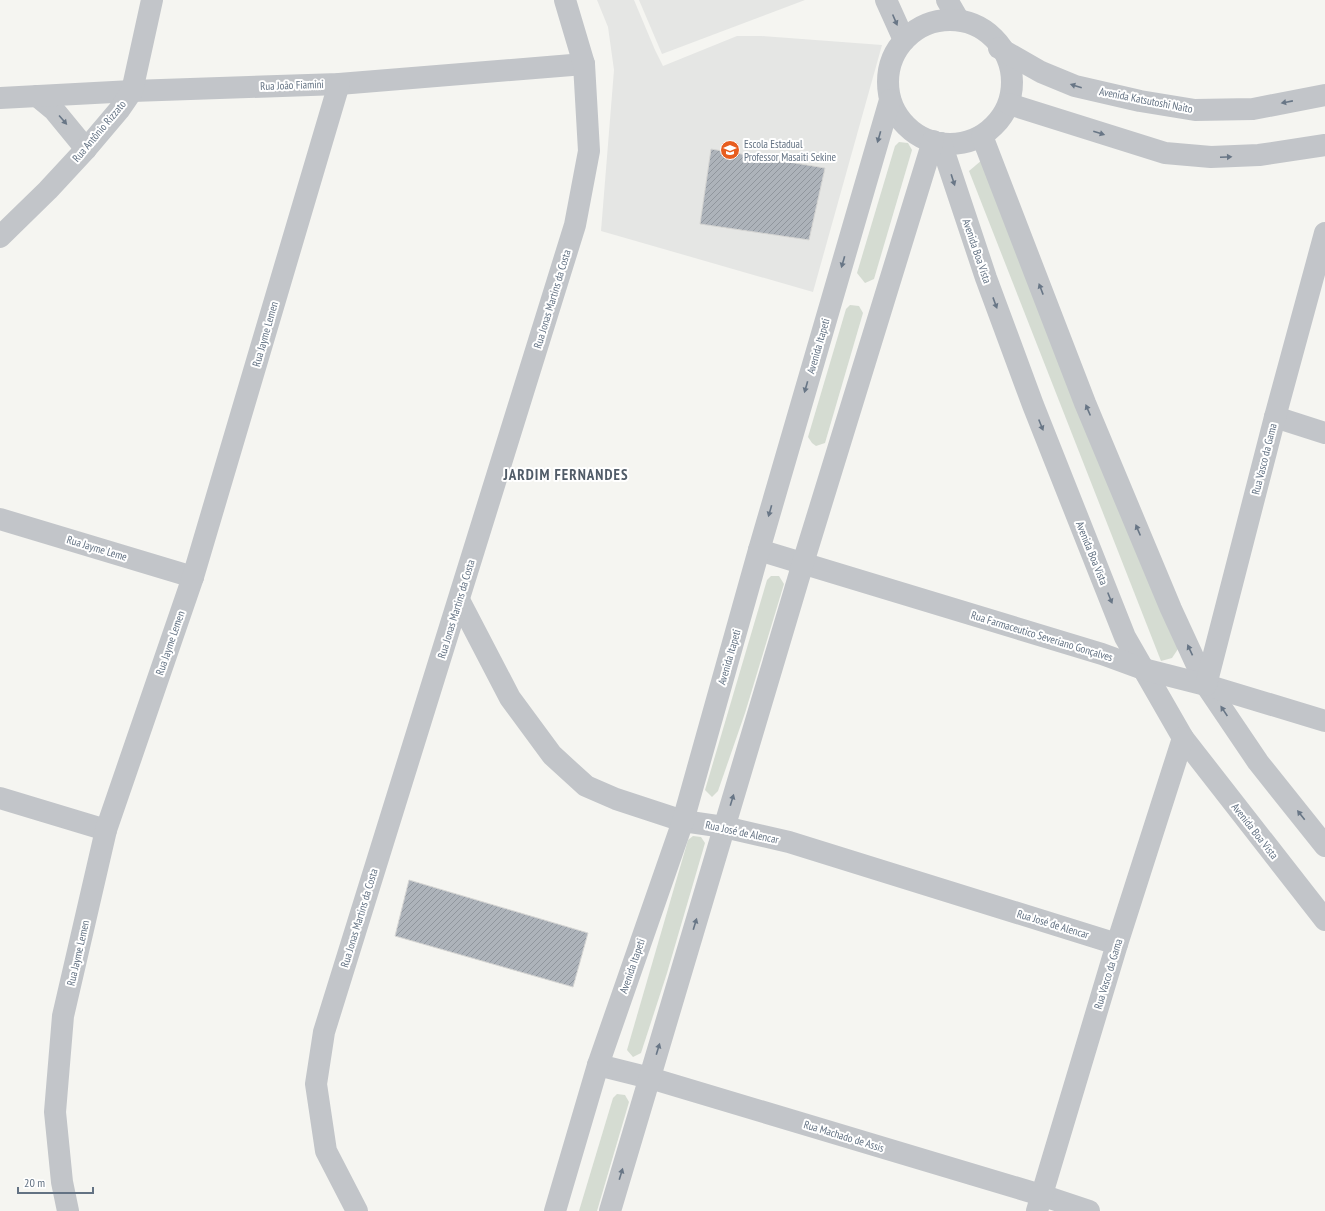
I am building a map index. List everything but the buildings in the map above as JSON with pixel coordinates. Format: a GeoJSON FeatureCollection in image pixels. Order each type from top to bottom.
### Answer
{"type":"FeatureCollection","features":[{"type":"Feature","properties":{"kind":"street","name":"Rua Antônio Rizzato"},"geometry":{"type":"LineString","coordinates":[[0,237],[48,190],[86,149],[119,110],[132,91],[152,0]]}},
{"type":"Feature","properties":{"kind":"street","name":"Rua Jonas Martins da Costa"},"geometry":{"type":"LineString","coordinates":[[357,1211],[326,1151],[316,1084],[324,1032],[575,225],[589,151],[584,64],[565,0]]}},
{"type":"Feature","properties":{"kind":"street"},"geometry":{"type":"LineString","coordinates":[[886,0],[904,40]]}},
{"type":"Feature","properties":{"kind":"street"},"geometry":{"type":"LineString","coordinates":[[947,0],[958,19]]}},
{"type":"Feature","properties":{"kind":"street"},"geometry":{"type":"LineString","coordinates":[[958,19],[982,29],[1005,54],[1010,69],[1012,86],[1009,104],[1002,115],[982,136],[959,143],[937,142],[914,133],[899,118],[890,100],[888,80],[892,58],[904,40],[916,30],[932,23],[958,19]]}},
{"type":"Feature","properties":{"kind":"street","name":"Avenida Katsutoshi Naito"},"geometry":{"type":"LineString","coordinates":[[999,48],[1041,72],[1075,86],[1140,101],[1195,110],[1252,109],[1325,95]]}},
{"type":"Feature","properties":{"kind":"street","name":"Rua João Fiamini"},"geometry":{"type":"LineString","coordinates":[[0,98],[132,91],[339,84],[584,64]]}},
{"type":"Feature","properties":{"kind":"street","name":"Rua Jayme Lemen"},"geometry":{"type":"LineString","coordinates":[[68,1211],[62,1182],[56,1112],[63,1016],[106,830],[193,577],[339,84]]}},
{"type":"Feature","properties":{"kind":"street"},"geometry":{"type":"LineString","coordinates":[[37,96],[54,110],[86,149]]}},
{"type":"Feature","properties":{"kind":"street","name":"Avenida Itapeti"},"geometry":{"type":"LineString","coordinates":[[555,1211],[598,1065],[683,821],[759,550],[890,100]]}},
{"type":"Feature","properties":{"kind":"street"},"geometry":{"type":"LineString","coordinates":[[1009,104],[1165,153],[1211,157],[1259,156],[1325,145]]}},
{"type":"Feature","properties":{"kind":"street"},"geometry":{"type":"LineString","coordinates":[[982,136],[1085,403],[1171,609],[1206,685],[1258,762],[1325,846]]}},
{"type":"Feature","properties":{"kind":"street"},"geometry":{"type":"LineString","coordinates":[[610,1211],[803,563],[937,142]]}},
{"type":"Feature","properties":{"kind":"street","name":"Avenida Boa Vista"},"geometry":{"type":"LineString","coordinates":[[937,142],[1033,405],[1125,637],[1183,738],[1325,920]]}},
{"type":"Feature","properties":{"kind":"street","name":"Rua Vasco da Gama"},"geometry":{"type":"LineString","coordinates":[[1206,685],[1275,417],[1325,233]]}},
{"type":"Feature","properties":{"kind":"street"},"geometry":{"type":"LineString","coordinates":[[1275,417],[1325,433]]}},
{"type":"Feature","properties":{"kind":"street","name":"Rua Jayme Leme"},"geometry":{"type":"LineString","coordinates":[[0,519],[193,577]]}},
{"type":"Feature","properties":{"kind":"street","name":"Rua Farmaceutico Severiano Gonçalves"},"geometry":{"type":"LineString","coordinates":[[759,550],[1102,654],[1142,668],[1206,685],[1325,721]]}},
{"type":"Feature","properties":{"kind":"street","name":"Rua José de Alencar"},"geometry":{"type":"LineString","coordinates":[[459,600],[510,698],[552,755],[586,786],[616,799],[683,821],[724,827],[789,842],[1117,944]]}},
{"type":"Feature","properties":{"kind":"street","name":"Rua Vasco da Gama"},"geometry":{"type":"LineString","coordinates":[[1039,1203],[1117,944],[1183,738]]}},
{"type":"Feature","properties":{"kind":"street"},"geometry":{"type":"LineString","coordinates":[[0,798],[106,830]]}},
{"type":"Feature","properties":{"kind":"street","name":"Rua Machado de Assis"},"geometry":{"type":"LineString","coordinates":[[598,1065],[650,1078],[1039,1203],[1089,1211]]}},
{"type":"Feature","properties":{"kind":"shaded area","name":"Escola Estadual Professor Masaiti Sekine"},"geometry":{"type":"Polygon","coordinates":[[[597,0],[634,0],[663,66],[737,36],[761,36],[882,45],[813,292],[601,231],[614,70],[608,27],[597,0]]]}},
{"type":"Feature","properties":{"kind":"shaded area"},"geometry":{"type":"Polygon","coordinates":[[[639,0],[805,0],[662,54],[639,0]]]}},
{"type":"Feature","properties":{"kind":"shaded area"},"geometry":{"type":"Polygon","coordinates":[[[899,142],[908,143],[912,150],[874,279],[865,283],[857,273],[895,146],[899,142]]]}},
{"type":"Feature","properties":{"kind":"shaded area"},"geometry":{"type":"Polygon","coordinates":[[[982,160],[1178,649],[1172,658],[1161,661],[969,171],[982,160]]]}},
{"type":"Feature","properties":{"kind":"shaded area"},"geometry":{"type":"Polygon","coordinates":[[[850,305],[859,306],[863,313],[825,443],[816,446],[808,437],[846,309],[850,305]]]}},
{"type":"Feature","properties":{"kind":"shaded area"},"geometry":{"type":"Polygon","coordinates":[[[771,576],[779,576],[784,584],[745,713],[718,791],[712,797],[705,790],[767,580],[771,576]]]}},
{"type":"Feature","properties":{"kind":"shaded area"},"geometry":{"type":"Polygon","coordinates":[[[693,836],[701,837],[705,843],[667,973],[641,1053],[633,1057],[627,1050],[688,840],[693,836]]]}},
{"type":"Feature","properties":{"kind":"shaded area"},"geometry":{"type":"Polygon","coordinates":[[[617,1094],[625,1095],[629,1102],[597,1211],[579,1211],[613,1098],[617,1094]]]}},
{"type":"Feature","properties":{"kind":"place","name":"Escola Estadual Professor Masaiti Sekine"},"geometry":{"type":"Point","coordinates":[730,150]}},
{"type":"Feature","properties":{"kind":"district","name":"JARDIM FERNANDES"},"geometry":{"type":"Point","coordinates":[566,474]}}]}
